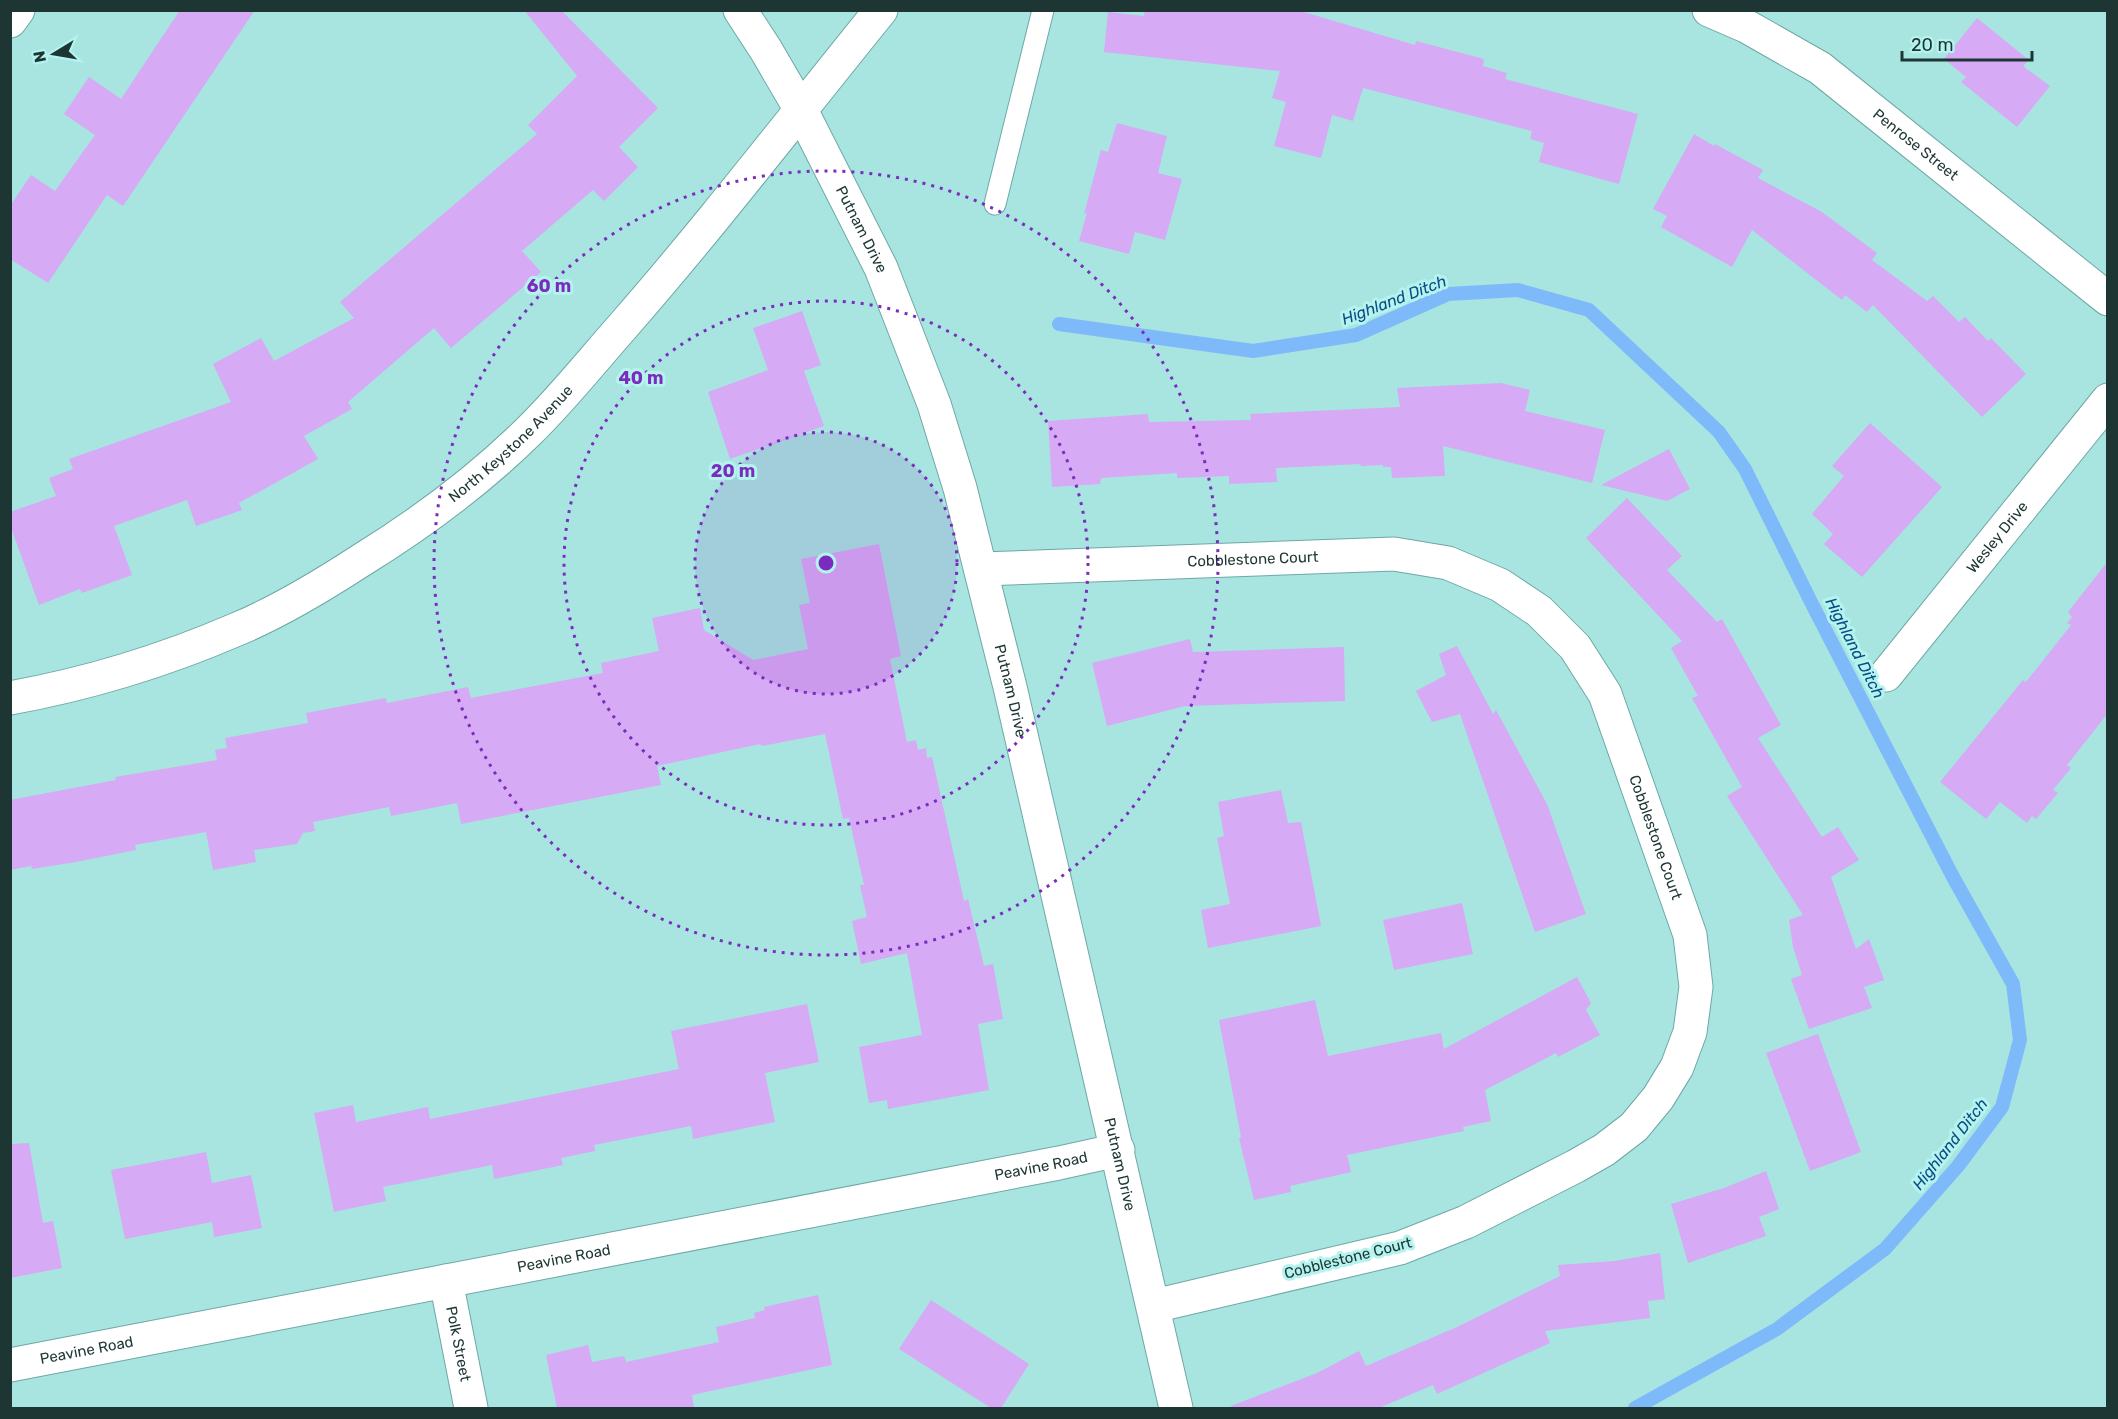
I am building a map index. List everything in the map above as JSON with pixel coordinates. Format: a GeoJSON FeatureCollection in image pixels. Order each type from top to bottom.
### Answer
{"type":"FeatureCollection","features":[{"type":"Feature","properties":{"kind":"street"},"geometry":{"type":"LineString","coordinates":[[10,21],[18,10]]}},
{"type":"Feature","properties":{"kind":"street","name":"Putnam Drive"},"geometry":{"type":"LineString","coordinates":[[740,10],[801,110],[881,268],[934,404],[960,488],[981,569],[1118,1150],[1176,1408]]}},
{"type":"Feature","properties":{"kind":"street","name":"North Keystone Avenue"},"geometry":{"type":"LineString","coordinates":[[10,699],[58,689],[144,664],[236,630],[318,588],[399,537],[457,495],[528,432],[578,378],[682,258],[880,10]]}},
{"type":"Feature","properties":{"kind":"street","name":"Penrose Street"},"geometry":{"type":"LineString","coordinates":[[1711,11],[1746,26],[1820,68],[2108,299]]}},
{"type":"Feature","properties":{"kind":"street","name":"Wesley Drive"},"geometry":{"type":"LineString","coordinates":[[1886,675],[2108,400]]}},
{"type":"Feature","properties":{"kind":"street","name":"Cobblestone Court"},"geometry":{"type":"LineString","coordinates":[[981,569],[1394,554],[1448,563],[1500,585],[1539,611],[1575,647],[1605,694],[1690,935],[1696,987],[1690,1032],[1677,1067],[1658,1098],[1634,1126],[1604,1150],[1466,1222],[1400,1248],[1154,1306]]}},
{"type":"Feature","properties":{"kind":"street","name":"Peavine Road"},"geometry":{"type":"LineString","coordinates":[[10,1365],[1048,1166],[1118,1150]]}},
{"type":"Feature","properties":{"kind":"street","name":"Polk Street"},"geometry":{"type":"LineString","coordinates":[[446,1281],[471,1408]]}},
{"type":"Feature","properties":{"kind":"lane"},"geometry":{"type":"LineString","coordinates":[[995,204],[1042,10]]}},
{"type":"Feature","properties":{"kind":"building"},"geometry":{"type":"Polygon","coordinates":[[[180,10],[255,10],[123,206],[107,195],[48,283],[10,259],[10,206],[31,175],[55,191],[95,135],[64,114],[89,77],[121,99],[180,10]]]}},
{"type":"Feature","properties":{"kind":"building"},"geometry":{"type":"Polygon","coordinates":[[[524,10],[561,10],[658,108],[619,147],[638,167],[604,201],[593,190],[522,251],[541,272],[451,348],[434,328],[348,402],[352,409],[304,436],[318,459],[239,503],[242,510],[196,526],[187,500],[114,526],[132,575],[82,593],[80,589],[39,605],[10,525],[10,512],[56,496],[49,478],[73,469],[69,459],[231,402],[213,364],[261,338],[274,361],[354,318],[340,302],[537,134],[528,125],[577,76],[524,10]]]}},
{"type":"Feature","properties":{"kind":"building"},"geometry":{"type":"Polygon","coordinates":[[[1145,10],[1297,10],[1415,45],[1416,41],[1484,59],[1483,66],[1507,73],[1505,79],[1638,114],[1619,184],[1539,162],[1544,143],[1530,139],[1532,131],[1363,88],[1353,121],[1332,115],[1321,158],[1274,146],[1286,102],[1272,98],[1280,71],[1104,52],[1108,12],[1144,16],[1145,10]]]}},
{"type":"Feature","properties":{"kind":"building"},"geometry":{"type":"Polygon","coordinates":[[[1977,18],[2029,60],[2023,66],[2050,86],[2017,127],[1961,82],[1966,77],[1944,59],[1977,18]]]}},
{"type":"Feature","properties":{"kind":"building"},"geometry":{"type":"Polygon","coordinates":[[[1117,123],[1167,136],[1158,173],[1182,179],[1165,240],[1135,232],[1129,254],[1079,241],[1101,150],[1108,152],[1117,123]]]}},
{"type":"Feature","properties":{"kind":"building"},"geometry":{"type":"Polygon","coordinates":[[[1694,134],[1763,170],[1758,178],[1822,212],[1877,253],[1872,260],[1927,301],[1933,296],[1959,322],[1965,317],[1988,341],[1991,338],[2026,374],[1982,417],[1873,305],[1867,312],[1845,295],[1842,300],[1752,230],[1732,267],[1661,227],[1667,216],[1653,209],[1694,134]]]}},
{"type":"Feature","properties":{"kind":"building"},"geometry":{"type":"Polygon","coordinates":[[[802,311],[821,365],[804,371],[824,426],[730,459],[708,392],[768,370],[753,328],[802,311]]]}},
{"type":"Feature","properties":{"kind":"building"},"geometry":{"type":"Polygon","coordinates":[[[1501,383],[1530,390],[1525,411],[1605,430],[1592,483],[1443,446],[1445,476],[1392,478],[1391,467],[1360,466],[1361,464],[1276,468],[1277,482],[1229,484],[1229,476],[1177,478],[1177,473],[1101,478],[1100,484],[1052,487],[1048,421],[1148,414],[1149,422],[1251,420],[1250,414],[1400,407],[1397,388],[1501,383]]]}},
{"type":"Feature","properties":{"kind":"building"},"geometry":{"type":"Polygon","coordinates":[[[1870,423],[1942,487],[1862,577],[1824,544],[1833,534],[1812,514],[1844,476],[1832,466],[1870,423]]]}},
{"type":"Feature","properties":{"kind":"building"},"geometry":{"type":"Polygon","coordinates":[[[1669,449],[1690,489],[1667,501],[1601,485],[1669,449]]]}},
{"type":"Feature","properties":{"kind":"building"},"geometry":{"type":"Polygon","coordinates":[[[1627,498],[1682,556],[1667,570],[1717,622],[1722,619],[1781,725],[1758,738],[1822,837],[1838,827],[1859,860],[1831,877],[1856,949],[1869,939],[1884,980],[1864,987],[1872,1008],[1809,1029],[1791,979],[1802,975],[1793,947],[1789,920],[1803,915],[1727,796],[1742,787],[1692,698],[1698,696],[1671,648],[1682,641],[1586,538],[1627,498]]]}},
{"type":"Feature","properties":{"kind":"building"},"geometry":{"type":"Polygon","coordinates":[[[879,544],[901,656],[890,659],[907,742],[916,740],[918,750],[926,748],[927,758],[932,757],[964,901],[968,899],[984,966],[993,964],[1003,1019],[978,1024],[989,1090],[888,1109],[887,1100],[869,1103],[859,1047],[922,1035],[907,953],[861,964],[852,921],[867,917],[860,885],[864,885],[849,818],[843,819],[825,734],[762,746],[760,744],[657,766],[661,785],[461,824],[457,803],[391,816],[389,807],[313,822],[315,831],[303,833],[297,844],[254,850],[256,862],[213,870],[206,832],[135,845],[136,850],[76,862],[10,870],[10,800],[116,780],[115,777],[217,760],[215,750],[227,748],[225,738],[308,723],[306,713],[386,698],[387,703],[468,687],[471,698],[603,673],[601,663],[659,651],[652,618],[700,608],[704,630],[753,660],[808,649],[799,605],[810,603],[801,559],[879,544]]]}},
{"type":"Feature","properties":{"kind":"building"},"geometry":{"type":"Polygon","coordinates":[[[2108,561],[2108,713],[2067,765],[2071,768],[2053,790],[2058,793],[2036,819],[2032,816],[2027,823],[2000,802],[1986,819],[1940,782],[2023,680],[2026,682],[2071,625],[2067,623],[2072,617],[2068,612],[2108,561]]]}},
{"type":"Feature","properties":{"kind":"building"},"geometry":{"type":"Polygon","coordinates":[[[1190,639],[1193,652],[1344,647],[1345,701],[1185,706],[1107,726],[1092,663],[1190,639]]]}},
{"type":"Feature","properties":{"kind":"building"},"geometry":{"type":"Polygon","coordinates":[[[1457,646],[1493,714],[1496,710],[1547,804],[1586,914],[1535,932],[1460,714],[1432,722],[1416,691],[1446,675],[1439,654],[1457,646]]]}},
{"type":"Feature","properties":{"kind":"building"},"geometry":{"type":"Polygon","coordinates":[[[1281,790],[1288,823],[1301,822],[1321,926],[1208,948],[1201,910],[1230,904],[1217,838],[1224,836],[1218,802],[1281,790]]]}},
{"type":"Feature","properties":{"kind":"building"},"geometry":{"type":"Polygon","coordinates":[[[1462,903],[1473,954],[1394,970],[1383,920],[1462,903]]]}},
{"type":"Feature","properties":{"kind":"building"},"geometry":{"type":"Polygon","coordinates":[[[1577,977],[1591,1003],[1586,1010],[1600,1035],[1558,1057],[1556,1053],[1485,1090],[1491,1121],[1463,1127],[1464,1131],[1347,1155],[1351,1172],[1290,1186],[1291,1192],[1254,1200],[1239,1138],[1241,1137],[1219,1020],[1315,1000],[1328,1056],[1441,1033],[1444,1049],[1577,977]]]}},
{"type":"Feature","properties":{"kind":"building"},"geometry":{"type":"Polygon","coordinates":[[[807,1004],[819,1062],[765,1073],[775,1122],[693,1139],[691,1126],[594,1145],[595,1151],[561,1158],[563,1165],[494,1179],[492,1165],[383,1187],[386,1201],[334,1212],[314,1113],[353,1105],[356,1122],[428,1107],[430,1119],[679,1069],[671,1031],[807,1004]]]}},
{"type":"Feature","properties":{"kind":"building"},"geometry":{"type":"Polygon","coordinates":[[[1818,1034],[1861,1152],[1810,1171],[1766,1053],[1818,1034]]]}},
{"type":"Feature","properties":{"kind":"building"},"geometry":{"type":"Polygon","coordinates":[[[29,1143],[43,1223],[53,1221],[62,1268],[10,1278],[10,1144],[29,1143]]]}},
{"type":"Feature","properties":{"kind":"building"},"geometry":{"type":"Polygon","coordinates":[[[206,1152],[212,1183],[251,1175],[262,1228],[214,1237],[212,1222],[125,1239],[111,1170],[206,1152]]]}},
{"type":"Feature","properties":{"kind":"building"},"geometry":{"type":"Polygon","coordinates":[[[1766,1171],[1779,1209],[1759,1217],[1766,1236],[1688,1263],[1671,1204],[1724,1188],[1766,1171]]]}},
{"type":"Feature","properties":{"kind":"building"},"geometry":{"type":"Polygon","coordinates":[[[1660,1253],[1665,1299],[1648,1301],[1650,1318],[1545,1331],[1550,1343],[1437,1394],[1433,1385],[1379,1408],[1232,1408],[1231,1406],[1317,1373],[1359,1351],[1366,1366],[1457,1327],[1560,1276],[1558,1265],[1615,1261],[1660,1253]]]}},
{"type":"Feature","properties":{"kind":"building"},"geometry":{"type":"Polygon","coordinates":[[[818,1295],[832,1365],[692,1395],[694,1408],[557,1408],[546,1355],[588,1345],[592,1362],[624,1356],[626,1362],[719,1342],[716,1327],[755,1318],[754,1313],[765,1310],[764,1307],[818,1295]]]}},
{"type":"Feature","properties":{"kind":"building"},"geometry":{"type":"Polygon","coordinates":[[[931,1300],[1029,1364],[1001,1408],[991,1408],[899,1349],[931,1300]]]}},
{"type":"Feature","properties":{"kind":"waterway","name":"Highland Ditch"},"geometry":{"type":"LineString","coordinates":[[1059,324],[1253,351],[1356,335],[1448,294],[1518,290],[1589,310],[1719,432],[1745,469],[1953,877],[2013,984],[2020,1040],[2002,1107],[1958,1166],[1885,1249],[1777,1329],[1635,1408]]}}]}
